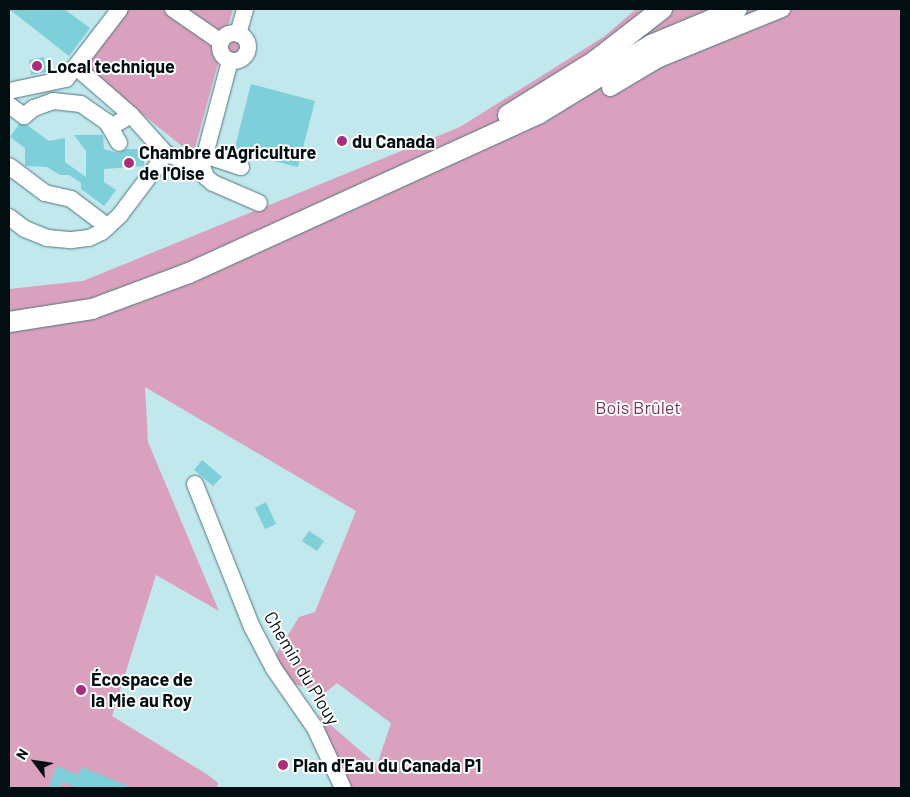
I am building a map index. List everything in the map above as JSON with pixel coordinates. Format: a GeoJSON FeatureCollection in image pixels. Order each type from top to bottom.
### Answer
{"type":"FeatureCollection","features":[{"type":"Feature","properties":{"kind":"main road"},"geometry":{"type":"LineString","coordinates":[[9,312],[76,303],[136,285],[481,129],[570,78],[662,9]]}},
{"type":"Feature","properties":{"kind":"main road"},"geometry":{"type":"LineString","coordinates":[[501,131],[602,69],[677,9]]}},
{"type":"Feature","properties":{"kind":"main road"},"geometry":{"type":"LineString","coordinates":[[9,322],[79,312],[142,293],[564,101],[652,45],[736,9]]}},
{"type":"Feature","properties":{"kind":"street"},"geometry":{"type":"LineString","coordinates":[[119,142],[112,128],[96,112],[73,102],[46,103],[24,116],[10,98],[62,82],[76,67],[120,9]]}},
{"type":"Feature","properties":{"kind":"street"},"geometry":{"type":"LineString","coordinates":[[173,9],[221,42]]}},
{"type":"Feature","properties":{"kind":"street"},"geometry":{"type":"LineString","coordinates":[[238,34],[245,9]]}},
{"type":"Feature","properties":{"kind":"street"},"geometry":{"type":"LineString","coordinates":[[610,88],[658,59],[782,9]]}},
{"type":"Feature","properties":{"kind":"street"},"geometry":{"type":"LineString","coordinates":[[228,34],[238,34],[246,40],[247,52],[240,60],[230,61],[221,53],[221,42],[228,34]]}},
{"type":"Feature","properties":{"kind":"street"},"geometry":{"type":"LineString","coordinates":[[230,61],[203,160],[206,177],[213,183],[259,203]]}},
{"type":"Feature","properties":{"kind":"street"},"geometry":{"type":"LineString","coordinates":[[76,67],[131,115],[166,154],[241,167]]}},
{"type":"Feature","properties":{"kind":"street"},"geometry":{"type":"LineString","coordinates":[[112,128],[131,115]]}},
{"type":"Feature","properties":{"kind":"street"},"geometry":{"type":"LineString","coordinates":[[9,217],[31,232],[62,240],[89,238],[108,227],[166,154]]}},
{"type":"Feature","properties":{"kind":"street"},"geometry":{"type":"LineString","coordinates":[[9,166],[45,193],[71,199],[108,227]]}},
{"type":"Feature","properties":{"kind":"street","name":"Chemin du Plouy"},"geometry":{"type":"LineString","coordinates":[[195,484],[252,627],[274,669],[315,728],[343,788]]}},
{"type":"Feature","properties":{"kind":"green space"},"geometry":{"type":"Polygon","coordinates":[[[128,9],[233,9],[193,155],[85,68],[128,9]]]}},
{"type":"Feature","properties":{"kind":"green space","name":"Bois Brûlet"},"geometry":{"type":"Polygon","coordinates":[[[636,9],[901,9],[901,788],[343,788],[319,715],[377,765],[391,723],[337,683],[325,693],[290,683],[275,656],[299,617],[315,612],[356,511],[145,387],[148,442],[219,611],[156,575],[112,716],[208,775],[218,783],[217,788],[9,788],[9,289],[83,281],[460,127],[605,36],[636,9]]]}},
{"type":"Feature","properties":{"kind":"green space"},"geometry":{"type":"Polygon","coordinates":[[[234,39],[242,47],[234,55],[226,47],[234,39]]]}},
{"type":"Feature","properties":{"kind":"building"},"geometry":{"type":"Polygon","coordinates":[[[9,9],[64,9],[90,28],[69,56],[9,9]]]}},
{"type":"Feature","properties":{"kind":"building","name":"Local technique"},"geometry":{"type":"Polygon","coordinates":[[[44,57],[46,72],[31,75],[29,60],[44,57]]]}},
{"type":"Feature","properties":{"kind":"building"},"geometry":{"type":"Polygon","coordinates":[[[251,84],[315,101],[298,167],[234,151],[251,84]]]}},
{"type":"Feature","properties":{"kind":"building","name":"Chambre d'Agriculture de l'Oise"},"geometry":{"type":"Polygon","coordinates":[[[19,124],[27,125],[49,141],[65,138],[65,162],[86,177],[86,151],[74,135],[103,135],[104,149],[118,153],[127,149],[144,149],[144,166],[104,169],[104,182],[116,190],[104,206],[81,189],[81,183],[69,175],[60,175],[47,167],[25,166],[25,148],[10,137],[19,124]]]}},
{"type":"Feature","properties":{"kind":"building"},"geometry":{"type":"Polygon","coordinates":[[[202,460],[222,477],[213,486],[194,470],[202,460]]]}},
{"type":"Feature","properties":{"kind":"building"},"geometry":{"type":"Polygon","coordinates":[[[266,502],[276,524],[265,529],[255,508],[266,502]]]}},
{"type":"Feature","properties":{"kind":"building"},"geometry":{"type":"Polygon","coordinates":[[[309,531],[324,541],[317,551],[302,541],[309,531]]]}},
{"type":"Feature","properties":{"kind":"building"},"geometry":{"type":"Polygon","coordinates":[[[57,766],[78,775],[82,767],[133,788],[77,788],[62,782],[60,788],[48,788],[57,766]]]}},
{"type":"Feature","properties":{"kind":"place","name":"Local technique"},"geometry":{"type":"Point","coordinates":[37,66]}},
{"type":"Feature","properties":{"kind":"place","name":"du Canada"},"geometry":{"type":"Point","coordinates":[342,141]}},
{"type":"Feature","properties":{"kind":"place","name":"Chambre d'Agriculture de l'Oise"},"geometry":{"type":"Point","coordinates":[129,163]}},
{"type":"Feature","properties":{"kind":"place","name":"Écospace de la Mie au Roy"},"geometry":{"type":"Point","coordinates":[81,690]}},
{"type":"Feature","properties":{"kind":"place","name":"Plan d'Eau du Canada P1"},"geometry":{"type":"Point","coordinates":[283,765]}}]}
